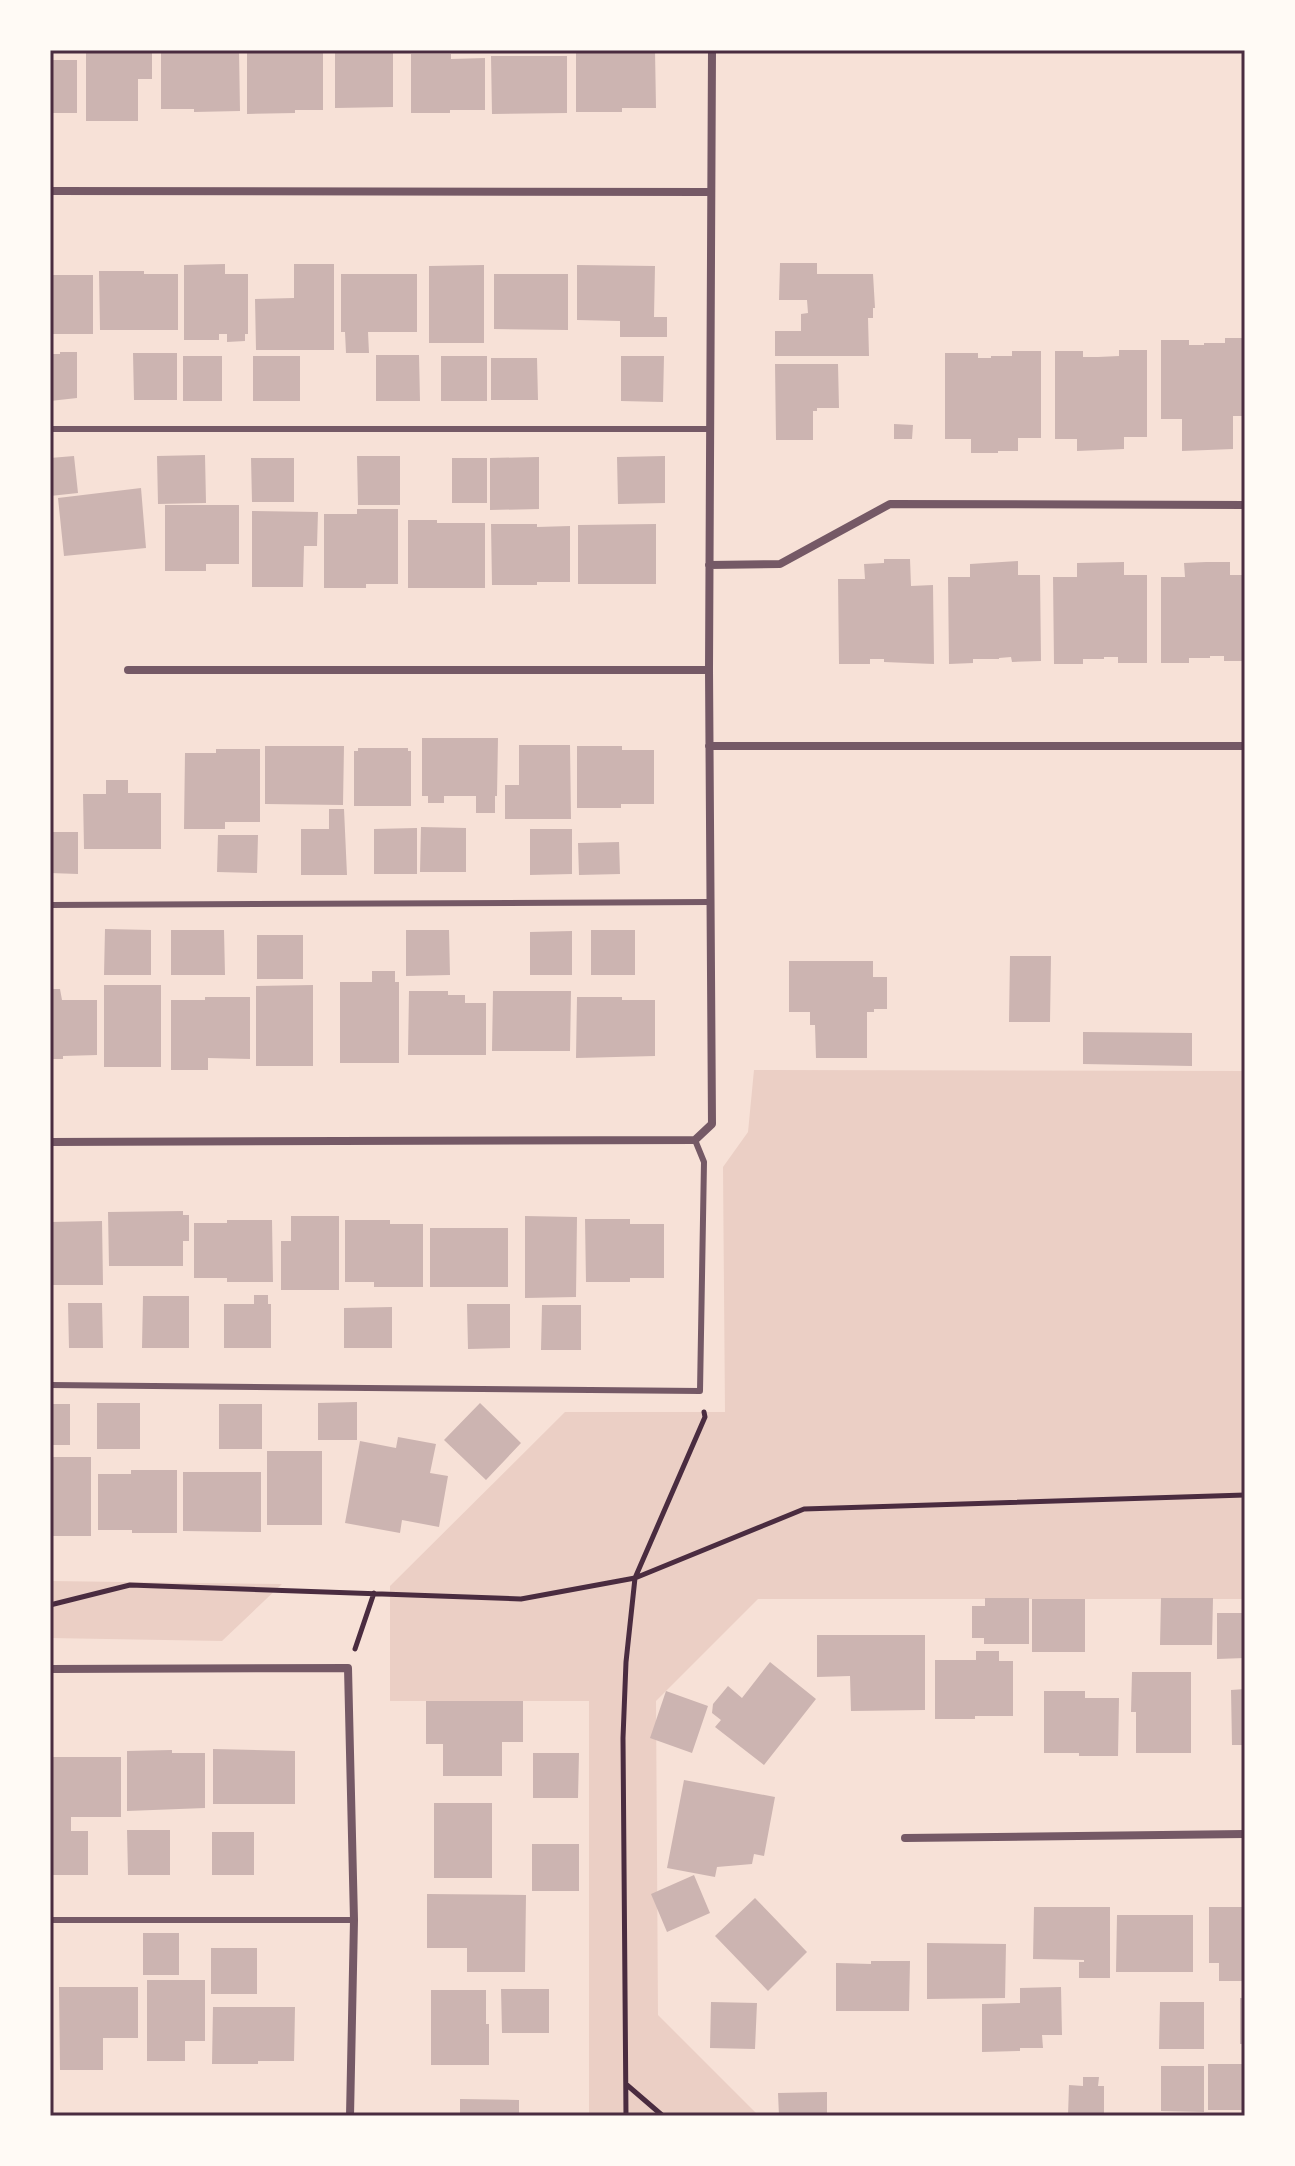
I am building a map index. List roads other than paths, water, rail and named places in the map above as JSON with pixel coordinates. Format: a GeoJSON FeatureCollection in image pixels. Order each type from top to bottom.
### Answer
{"type":"FeatureCollection","features":[{"type":"Feature","properties":{"kind":"street"},"geometry":{"type":"LineString","coordinates":[[50,1142],[695,1140],[712,1124],[709,565],[712,50]]}},
{"type":"Feature","properties":{"kind":"street"},"geometry":{"type":"LineString","coordinates":[[50,191],[711,192]]}},
{"type":"Feature","properties":{"kind":"street"},"geometry":{"type":"LineString","coordinates":[[709,565],[780,564],[890,504],[1245,505]]}},
{"type":"Feature","properties":{"kind":"street"},"geometry":{"type":"LineString","coordinates":[[128,670],[709,670]]}},
{"type":"Feature","properties":{"kind":"street"},"geometry":{"type":"LineString","coordinates":[[709,746],[1245,746]]}},
{"type":"Feature","properties":{"kind":"street"},"geometry":{"type":"LineString","coordinates":[[50,1669],[348,1668],[354,1920],[350,2116]]}},
{"type":"Feature","properties":{"kind":"street"},"geometry":{"type":"LineString","coordinates":[[905,1838],[1245,1834]]}},
{"type":"Feature","properties":{"kind":"lane"},"geometry":{"type":"LineString","coordinates":[[50,429],[710,429]]}},
{"type":"Feature","properties":{"kind":"lane"},"geometry":{"type":"LineString","coordinates":[[50,905],[711,902]]}},
{"type":"Feature","properties":{"kind":"lane"},"geometry":{"type":"LineString","coordinates":[[50,1385],[700,1391],[704,1162],[695,1140]]}},
{"type":"Feature","properties":{"kind":"lane"},"geometry":{"type":"LineString","coordinates":[[50,1920],[354,1920]]}}]}
